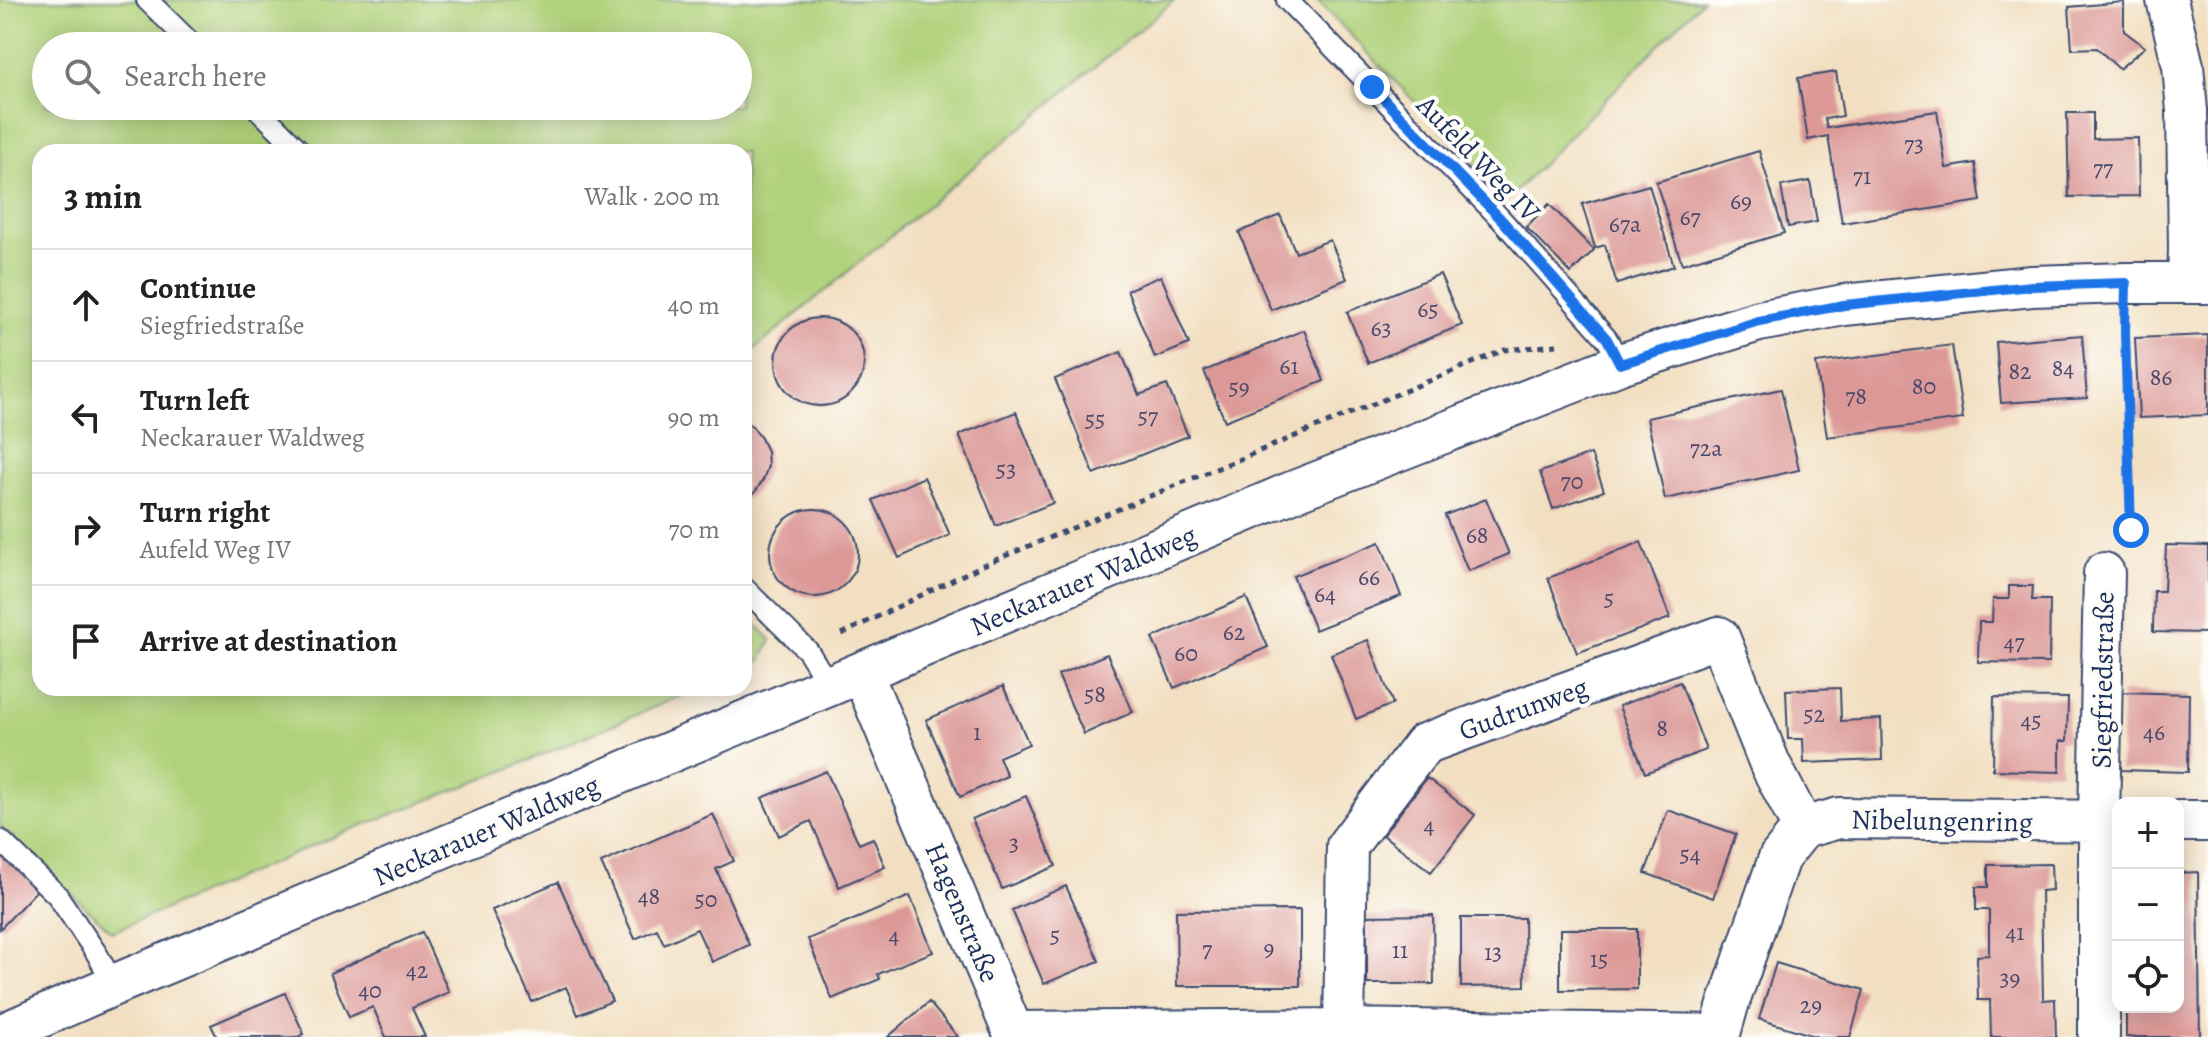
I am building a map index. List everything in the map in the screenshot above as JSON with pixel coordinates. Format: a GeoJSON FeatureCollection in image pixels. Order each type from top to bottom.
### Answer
{"type":"FeatureCollection","features":[{"type":"Feature","properties":{"kind":"street"},"geometry":{"type":"LineString","coordinates":[[2167,0],[2183,66],[2187,111],[2189,249],[2198,283]]}},
{"type":"Feature","properties":{"kind":"street","name":"Neckarauer Waldweg"},"geometry":{"type":"LineString","coordinates":[[0,1035],[1292,492],[1620,364],[1759,321],[1844,305],[2032,286],[2198,283]]}},
{"type":"Feature","properties":{"kind":"street","name":"Siegfriedstraße"},"geometry":{"type":"LineString","coordinates":[[2099,1037],[2108,821],[2104,573]]}},
{"type":"Feature","properties":{"kind":"street","name":"Gudrunweg"},"geometry":{"type":"LineString","coordinates":[[1344,1029],[1347,846],[1424,744],[1719,637],[1770,764],[1803,828]]}},
{"type":"Feature","properties":{"kind":"street","name":"Hagenstraße"},"geometry":{"type":"LineString","coordinates":[[846,680],[1011,1035],[1344,1029],[1719,1036]]}},
{"type":"Feature","properties":{"kind":"street","name":"Nibelungenring"},"geometry":{"type":"LineString","coordinates":[[1803,828],[1839,818],[2108,821]]}},
{"type":"Feature","properties":{"kind":"street"},"geometry":{"type":"LineString","coordinates":[[2184,821],[2208,821]]}},
{"type":"Feature","properties":{"kind":"street"},"geometry":{"type":"LineString","coordinates":[[1719,1036],[1779,858],[1803,828]]}},
{"type":"Feature","properties":{"kind":"lane"},"geometry":{"type":"LineString","coordinates":[[147,0],[180,32]]}},
{"type":"Feature","properties":{"kind":"lane","name":"Aufeld Weg IV"},"geometry":{"type":"LineString","coordinates":[[1287,0],[1500,218],[1607,339],[1620,364]]}},
{"type":"Feature","properties":{"kind":"lane"},"geometry":{"type":"LineString","coordinates":[[269,120],[293,144]]}},
{"type":"Feature","properties":{"kind":"lane"},"geometry":{"type":"LineString","coordinates":[[752,596],[808,651],[846,680]]}},
{"type":"Feature","properties":{"kind":"lane"},"geometry":{"type":"LineString","coordinates":[[0,840],[57,895],[114,985]]}},
{"type":"Feature","properties":{"kind":"path","name":"Siegfriedstraße"},"geometry":{"type":"LineString","coordinates":[[2104,573],[2131,530],[2126,283]]}},
{"type":"Feature","properties":{"kind":"green space"},"geometry":{"type":"Polygon","coordinates":[[[0,0],[1175,0],[752,351],[752,144],[32,144],[32,696],[680,696],[504,771],[338,835],[112,932],[0,826],[0,0]]]}},
{"type":"Feature","properties":{"kind":"green space"},"geometry":{"type":"Polygon","coordinates":[[[1317,0],[1703,0],[1508,199],[1317,0]]]}},
{"type":"Feature","properties":{"kind":"green space"},"geometry":{"type":"Polygon","coordinates":[[[752,620],[771,640],[760,662],[752,666],[752,620]]]}},
{"type":"Feature","properties":{"kind":"building"},"geometry":{"type":"Polygon","coordinates":[[[2124,2],[2124,31],[2145,47],[2119,69],[2097,48],[2072,49],[2069,7],[2124,2]]]}},
{"type":"Feature","properties":{"kind":"building"},"geometry":{"type":"Polygon","coordinates":[[[1836,72],[1843,116],[1825,119],[1827,128],[1937,111],[1946,168],[1975,163],[1981,201],[1842,223],[1828,136],[1808,140],[1798,78],[1836,72]]]}},
{"type":"Feature","properties":{"kind":"building"},"geometry":{"type":"Polygon","coordinates":[[[2067,113],[2093,113],[2093,139],[2138,138],[2139,196],[2069,197],[2067,113]]]}},
{"type":"Feature","properties":{"kind":"building"},"geometry":{"type":"Polygon","coordinates":[[[1759,151],[1784,233],[1682,264],[1656,182],[1759,151]]]}},
{"type":"Feature","properties":{"kind":"building"},"geometry":{"type":"Polygon","coordinates":[[[1810,181],[1817,222],[1788,227],[1781,186],[1810,181]]]}},
{"type":"Feature","properties":{"kind":"building"},"geometry":{"type":"Polygon","coordinates":[[[1649,185],[1674,266],[1617,284],[1605,245],[1595,248],[1582,204],[1649,185]]]}},
{"type":"Feature","properties":{"kind":"building"},"geometry":{"type":"Polygon","coordinates":[[[1549,204],[1594,250],[1571,273],[1526,227],[1549,204]]]}},
{"type":"Feature","properties":{"kind":"building"},"geometry":{"type":"Polygon","coordinates":[[[1280,215],[1296,253],[1330,240],[1347,279],[1271,310],[1239,232],[1280,215]]]}},
{"type":"Feature","properties":{"kind":"building"},"geometry":{"type":"Polygon","coordinates":[[[1440,274],[1462,325],[1368,363],[1347,312],[1440,274]]]}},
{"type":"Feature","properties":{"kind":"building"},"geometry":{"type":"Polygon","coordinates":[[[1161,276],[1189,344],[1155,358],[1127,290],[1161,276]]]}},
{"type":"Feature","properties":{"kind":"building"},"geometry":{"type":"Polygon","coordinates":[[[811,318],[829,318],[845,325],[857,337],[864,353],[864,371],[857,387],[845,399],[829,406],[811,406],[795,399],[783,387],[776,371],[776,353],[783,337],[795,325],[811,318]]]}},
{"type":"Feature","properties":{"kind":"building"},"geometry":{"type":"Polygon","coordinates":[[[1304,330],[1324,381],[1225,421],[1204,371],[1304,330]]]}},
{"type":"Feature","properties":{"kind":"building"},"geometry":{"type":"Polygon","coordinates":[[[2082,335],[2087,398],[2001,403],[1996,342],[2082,335]]]}},
{"type":"Feature","properties":{"kind":"building"},"geometry":{"type":"Polygon","coordinates":[[[2208,335],[2208,415],[2139,418],[2135,338],[2208,335]]]}},
{"type":"Feature","properties":{"kind":"building"},"geometry":{"type":"Polygon","coordinates":[[[1952,345],[1963,419],[1827,437],[1816,363],[1952,345]]]}},
{"type":"Feature","properties":{"kind":"building"},"geometry":{"type":"Polygon","coordinates":[[[1121,352],[1139,395],[1167,385],[1188,436],[1094,474],[1055,379],[1121,352]]]}},
{"type":"Feature","properties":{"kind":"building"},"geometry":{"type":"Polygon","coordinates":[[[1781,389],[1799,470],[1665,499],[1647,418],[1781,389]]]}},
{"type":"Feature","properties":{"kind":"building"},"geometry":{"type":"Polygon","coordinates":[[[1016,412],[1053,503],[996,526],[959,435],[1016,412]]]}},
{"type":"Feature","properties":{"kind":"building"},"geometry":{"type":"Polygon","coordinates":[[[752,426],[767,451],[768,466],[752,494],[752,426]]]}},
{"type":"Feature","properties":{"kind":"building"},"geometry":{"type":"Polygon","coordinates":[[[1591,454],[1604,491],[1553,509],[1540,472],[1591,454]]]}},
{"type":"Feature","properties":{"kind":"building"},"geometry":{"type":"Polygon","coordinates":[[[924,477],[950,535],[899,558],[873,500],[924,477]]]}},
{"type":"Feature","properties":{"kind":"building"},"geometry":{"type":"Polygon","coordinates":[[[1486,499],[1509,554],[1468,571],[1445,515],[1486,499]]]}},
{"type":"Feature","properties":{"kind":"building"},"geometry":{"type":"Polygon","coordinates":[[[805,509],[823,509],[839,516],[851,528],[858,544],[858,562],[851,578],[839,590],[823,597],[805,597],[789,590],[777,578],[770,562],[770,544],[777,528],[789,516],[805,509]]]}},
{"type":"Feature","properties":{"kind":"building"},"geometry":{"type":"Polygon","coordinates":[[[1380,542],[1401,596],[1315,630],[1293,576],[1380,542]]]}},
{"type":"Feature","properties":{"kind":"building"},"geometry":{"type":"Polygon","coordinates":[[[1641,542],[1670,618],[1577,653],[1548,578],[1641,542]]]}},
{"type":"Feature","properties":{"kind":"building"},"geometry":{"type":"Polygon","coordinates":[[[2166,545],[2208,546],[2208,633],[2153,632],[2154,591],[2164,591],[2166,545]]]}},
{"type":"Feature","properties":{"kind":"building"},"geometry":{"type":"Polygon","coordinates":[[[2009,586],[2033,586],[2032,600],[2050,600],[2049,663],[1978,662],[1979,622],[1992,622],[1993,599],[2009,599],[2009,586]]]}},
{"type":"Feature","properties":{"kind":"building"},"geometry":{"type":"Polygon","coordinates":[[[1246,597],[1268,647],[1174,688],[1152,638],[1246,597]]]}},
{"type":"Feature","properties":{"kind":"building"},"geometry":{"type":"Polygon","coordinates":[[[1368,640],[1393,704],[1356,719],[1331,654],[1368,640]]]}},
{"type":"Feature","properties":{"kind":"building"},"geometry":{"type":"Polygon","coordinates":[[[1107,654],[1133,712],[1084,734],[1058,675],[1107,654]]]}},
{"type":"Feature","properties":{"kind":"building"},"geometry":{"type":"Polygon","coordinates":[[[1680,682],[1706,750],[1645,773],[1619,706],[1680,682]]]}},
{"type":"Feature","properties":{"kind":"building"},"geometry":{"type":"Polygon","coordinates":[[[1003,686],[1029,744],[999,757],[1007,776],[960,797],[926,720],[1003,686]]]}},
{"type":"Feature","properties":{"kind":"building"},"geometry":{"type":"Polygon","coordinates":[[[1840,688],[1841,721],[1881,719],[1882,760],[1804,763],[1803,739],[1788,739],[1786,690],[1840,688]]]}},
{"type":"Feature","properties":{"kind":"building"},"geometry":{"type":"Polygon","coordinates":[[[2122,692],[2189,694],[2188,772],[2120,770],[2122,692]]]}},
{"type":"Feature","properties":{"kind":"building"},"geometry":{"type":"Polygon","coordinates":[[[1994,697],[2068,698],[2067,741],[2060,741],[2060,772],[1993,770],[1994,697]]]}},
{"type":"Feature","properties":{"kind":"building"},"geometry":{"type":"Polygon","coordinates":[[[826,771],[859,844],[873,838],[885,867],[839,887],[811,821],[779,836],[762,798],[826,771]]]}},
{"type":"Feature","properties":{"kind":"building"},"geometry":{"type":"Polygon","coordinates":[[[1427,778],[1475,815],[1431,872],[1383,835],[1427,778]]]}},
{"type":"Feature","properties":{"kind":"building"},"geometry":{"type":"Polygon","coordinates":[[[1026,796],[1056,866],[1002,889],[972,819],[1026,796]]]}},
{"type":"Feature","properties":{"kind":"building"},"geometry":{"type":"Polygon","coordinates":[[[1668,810],[1736,834],[1713,898],[1645,873],[1668,810]]]}},
{"type":"Feature","properties":{"kind":"building"},"geometry":{"type":"Polygon","coordinates":[[[713,814],[734,861],[716,869],[749,945],[712,962],[697,929],[664,944],[657,929],[635,939],[601,863],[713,814]]]}},
{"type":"Feature","properties":{"kind":"building"},"geometry":{"type":"Polygon","coordinates":[[[0,853],[38,889],[0,929],[0,853]]]}},
{"type":"Feature","properties":{"kind":"building"},"geometry":{"type":"Polygon","coordinates":[[[2051,864],[2052,890],[2041,891],[2043,1000],[2055,999],[2056,1037],[1991,1037],[1990,1000],[1978,1000],[1977,956],[1989,955],[1989,910],[1976,910],[1976,887],[1988,887],[1988,865],[2051,864]]]}},
{"type":"Feature","properties":{"kind":"building"},"geometry":{"type":"Polygon","coordinates":[[[2198,872],[2200,1037],[2126,1037],[2126,1013],[2184,1013],[2184,873],[2198,872]]]}},
{"type":"Feature","properties":{"kind":"building"},"geometry":{"type":"Polygon","coordinates":[[[558,882],[612,1001],[578,1015],[566,987],[532,1002],[492,910],[558,882]]]}},
{"type":"Feature","properties":{"kind":"building"},"geometry":{"type":"Polygon","coordinates":[[[1066,886],[1099,961],[1044,984],[1012,910],[1066,886]]]}},
{"type":"Feature","properties":{"kind":"building"},"geometry":{"type":"Polygon","coordinates":[[[910,896],[933,952],[878,974],[880,979],[832,999],[808,939],[910,896]]]}},
{"type":"Feature","properties":{"kind":"building"},"geometry":{"type":"Polygon","coordinates":[[[1300,910],[1300,986],[1177,986],[1176,911],[1300,910]]]}},
{"type":"Feature","properties":{"kind":"building"},"geometry":{"type":"Polygon","coordinates":[[[1433,915],[1434,984],[1367,984],[1367,916],[1433,915]]]}},
{"type":"Feature","properties":{"kind":"building"},"geometry":{"type":"Polygon","coordinates":[[[1461,918],[1524,918],[1525,986],[1461,987],[1461,918]]]}},
{"type":"Feature","properties":{"kind":"building"},"geometry":{"type":"Polygon","coordinates":[[[1560,929],[1637,929],[1637,989],[1560,990],[1560,929]]]}},
{"type":"Feature","properties":{"kind":"building"},"geometry":{"type":"Polygon","coordinates":[[[422,932],[449,992],[412,1008],[425,1037],[386,1037],[373,1007],[349,1017],[330,973],[422,932]]]}},
{"type":"Feature","properties":{"kind":"building"},"geometry":{"type":"Polygon","coordinates":[[[1776,963],[1864,990],[1850,1037],[1818,1037],[1759,1019],[1776,963]]]}},
{"type":"Feature","properties":{"kind":"building"},"geometry":{"type":"Polygon","coordinates":[[[285,993],[304,1034],[298,1037],[217,1037],[211,1025],[285,993]]]}},
{"type":"Feature","properties":{"kind":"building"},"geometry":{"type":"Polygon","coordinates":[[[929,1002],[958,1037],[888,1037],[929,1002]]]}},
{"type":"Feature","properties":{"kind":"route"},"geometry":{"type":"LineString","coordinates":[[1372,87],[1500,218],[1607,339],[1620,364],[1759,321],[1844,305],[2032,286],[2126,283],[2131,530]]}}]}
